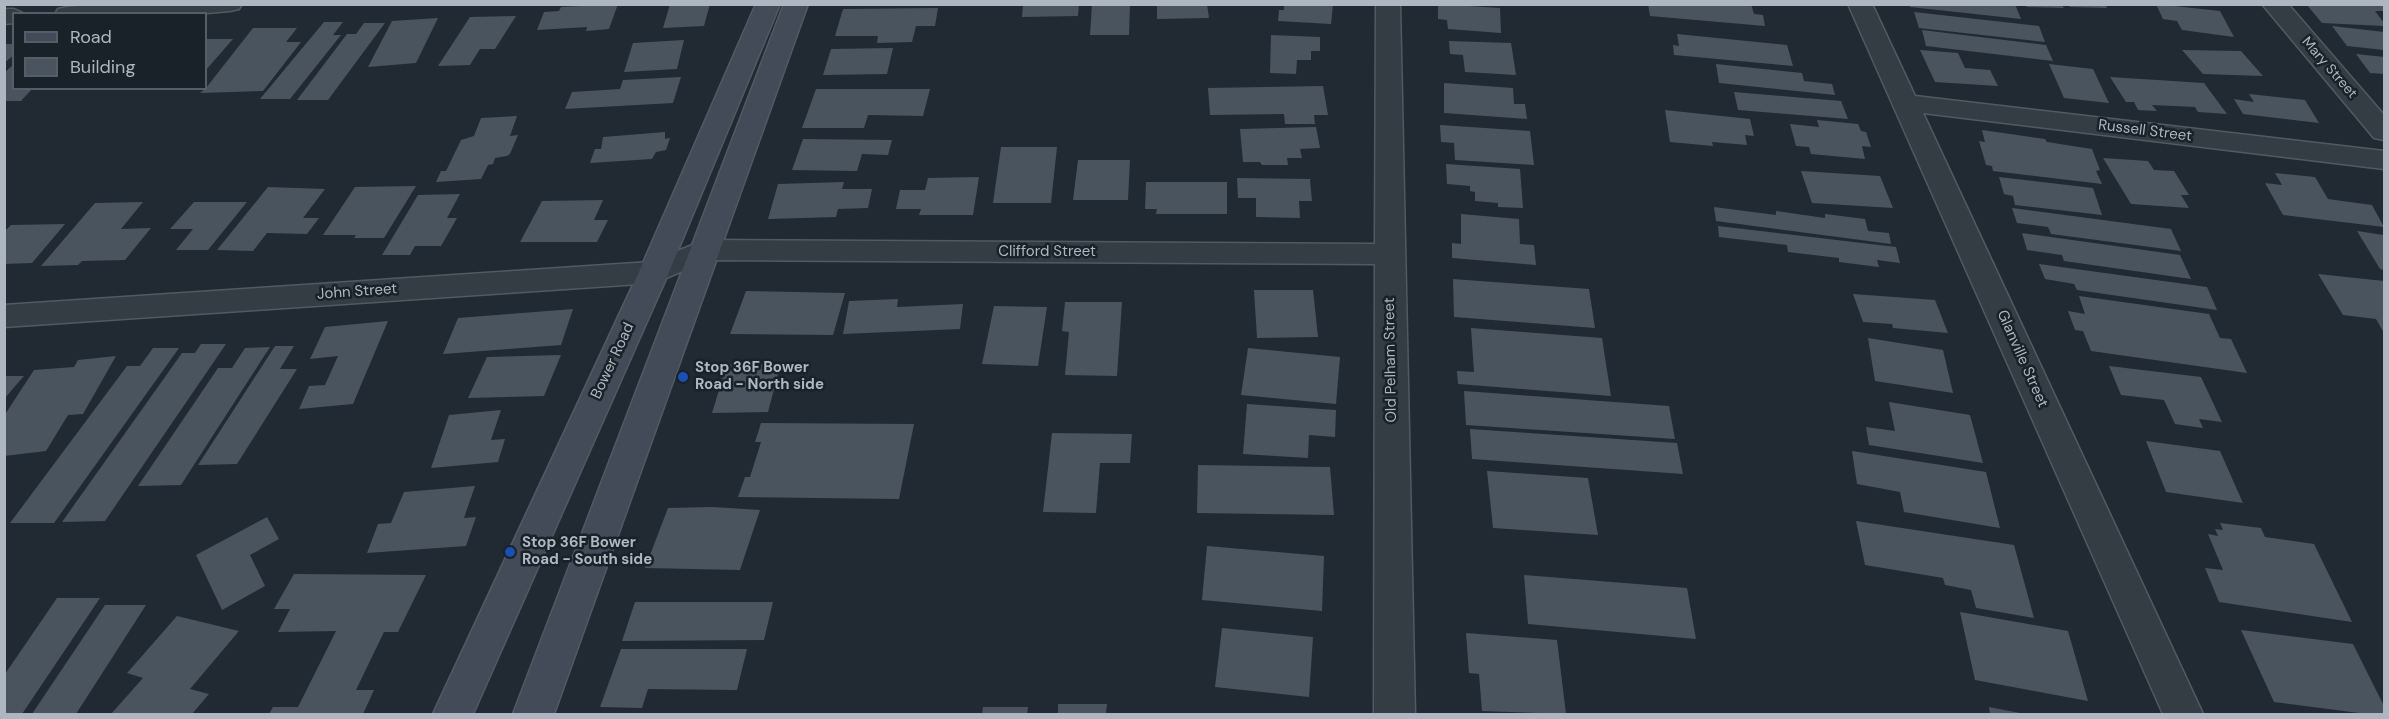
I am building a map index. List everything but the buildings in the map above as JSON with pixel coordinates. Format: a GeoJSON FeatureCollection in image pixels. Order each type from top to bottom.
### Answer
{"type":"FeatureCollection","features":[{"type":"Feature","properties":{"kind":"main road","name":"Bower Road"},"geometry":{"type":"LineString","coordinates":[[453,714],[654,272],[768,4]]}},
{"type":"Feature","properties":{"kind":"main road"},"geometry":{"type":"LineString","coordinates":[[533,714],[796,4]]}},
{"type":"Feature","properties":{"kind":"street"},"geometry":{"type":"LineString","coordinates":[[100,12],[230,4]]}},
{"type":"Feature","properties":{"kind":"street","name":"Old Pelham Street"},"geometry":{"type":"LineString","coordinates":[[1388,4],[1395,714]]}},
{"type":"Feature","properties":{"kind":"street","name":"Glanville Street"},"geometry":{"type":"LineString","coordinates":[[1860,4],[2182,714]]}},
{"type":"Feature","properties":{"kind":"street","name":"Mary Street"},"geometry":{"type":"LineString","coordinates":[[2274,4],[2385,132]]}},
{"type":"Feature","properties":{"kind":"street","name":"Russell Street"},"geometry":{"type":"LineString","coordinates":[[1905,103],[2385,160]]}},
{"type":"Feature","properties":{"kind":"street","name":"John Street"},"geometry":{"type":"LineString","coordinates":[[4,316],[654,272],[705,250]]}},
{"type":"Feature","properties":{"kind":"street","name":"Clifford Street"},"geometry":{"type":"LineString","coordinates":[[705,250],[1389,254]]}},
{"type":"Feature","properties":{"kind":"place","name":"Stop 36F Bower Road - North side"},"geometry":{"type":"Point","coordinates":[683,377]}},
{"type":"Feature","properties":{"kind":"place","name":"Stop 36F Bower Road - South side"},"geometry":{"type":"Point","coordinates":[510,552]}}]}
